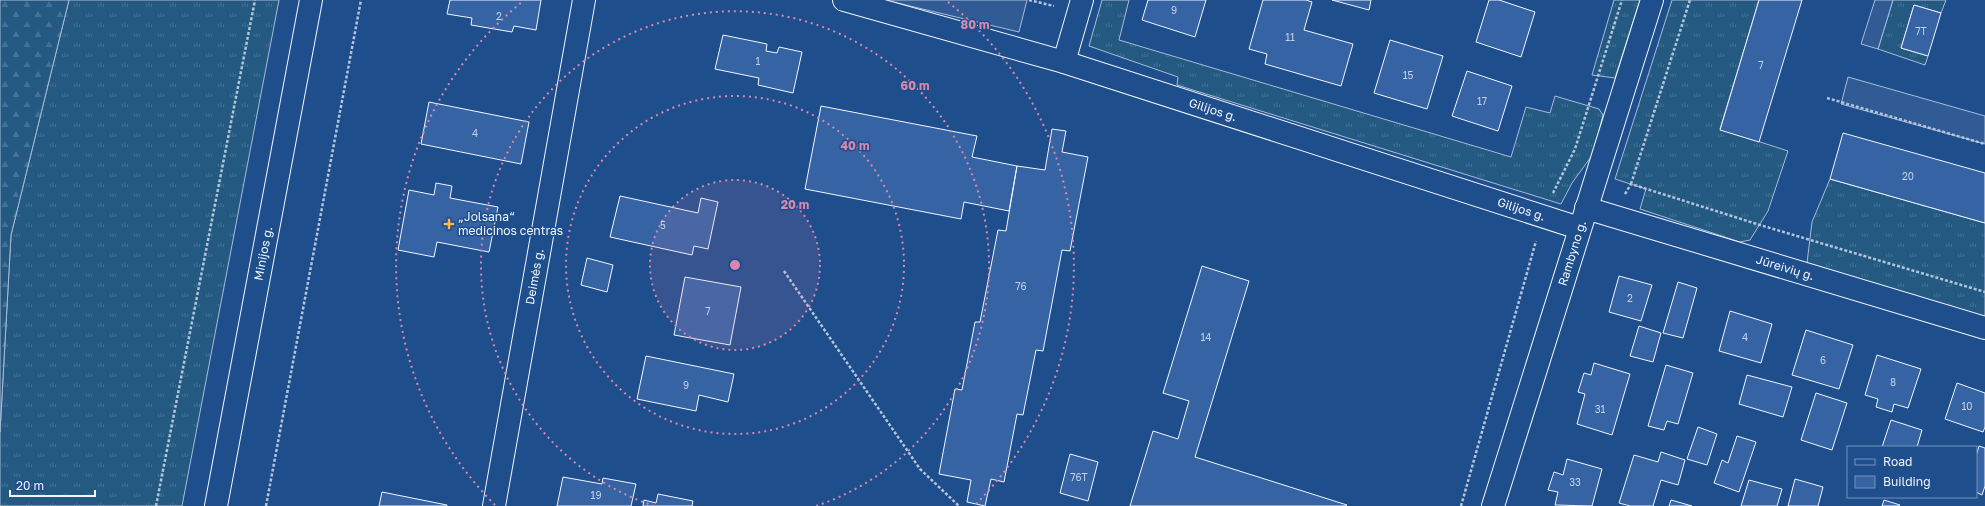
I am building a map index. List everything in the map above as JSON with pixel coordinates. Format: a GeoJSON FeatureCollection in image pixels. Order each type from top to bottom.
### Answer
{"type":"FeatureCollection","features":[{"type":"Feature","properties":{"kind":"street","name":"Minijos g."},"geometry":{"type":"LineString","coordinates":[[216,506],[311,0]]}},
{"type":"Feature","properties":{"kind":"street","name":"Deimės g."},"geometry":{"type":"LineString","coordinates":[[494,506],[584,0]]}},
{"type":"Feature","properties":{"kind":"street","name":"Gilijos g."},"geometry":{"type":"LineString","coordinates":[[844,0],[1064,62],[1579,228]]}},
{"type":"Feature","properties":{"kind":"street"},"geometry":{"type":"LineString","coordinates":[[1064,62],[1082,0]]}},
{"type":"Feature","properties":{"kind":"street","name":"Rambyno g."},"geometry":{"type":"LineString","coordinates":[[1493,506],[1579,228],[1652,0]]}},
{"type":"Feature","properties":{"kind":"street","name":"Jūreivių g."},"geometry":{"type":"LineString","coordinates":[[1586,208],[1985,328]]}},
{"type":"Feature","properties":{"kind":"path"},"geometry":{"type":"LineString","coordinates":[[156,506],[255,0]]}},
{"type":"Feature","properties":{"kind":"path"},"geometry":{"type":"LineString","coordinates":[[266,506],[361,0]]}},
{"type":"Feature","properties":{"kind":"path"},"geometry":{"type":"LineString","coordinates":[[1461,506],[1544,216],[1575,149],[1622,0]]}},
{"type":"Feature","properties":{"kind":"path"},"geometry":{"type":"LineString","coordinates":[[1612,216],[1631,184],[1690,0]]}},
{"type":"Feature","properties":{"kind":"path"},"geometry":{"type":"LineString","coordinates":[[1827,98],[1985,144]]}},
{"type":"Feature","properties":{"kind":"path"},"geometry":{"type":"LineString","coordinates":[[1631,184],[1760,225],[1985,292]]}},
{"type":"Feature","properties":{"kind":"path"},"geometry":{"type":"LineString","coordinates":[[784,271],[920,469],[959,506]]}},
{"type":"Feature","properties":{"kind":"green space"},"geometry":{"type":"Polygon","coordinates":[[[0,0],[69,0],[11,235],[0,432],[0,0]]]}},
{"type":"Feature","properties":{"kind":"green space"},"geometry":{"type":"Polygon","coordinates":[[[69,0],[279,0],[182,506],[0,506],[0,432],[11,235],[69,0]]]}},
{"type":"Feature","properties":{"kind":"green space"},"geometry":{"type":"Polygon","coordinates":[[[1102,0],[1129,0],[1119,40],[1511,157],[1526,107],[1550,113],[1555,96],[1599,109],[1603,115],[1593,154],[1572,183],[1561,204],[1177,85],[1178,77],[1089,46],[1102,0]]]}},
{"type":"Feature","properties":{"kind":"green space"},"geometry":{"type":"Polygon","coordinates":[[[1614,0],[1640,0],[1615,78],[1592,75],[1614,0]]]}},
{"type":"Feature","properties":{"kind":"green space"},"geometry":{"type":"Polygon","coordinates":[[[1672,0],[1759,0],[1720,129],[1788,151],[1768,211],[1750,240],[1740,242],[1640,209],[1646,189],[1615,179],[1672,0]]]}},
{"type":"Feature","properties":{"kind":"green space"},"geometry":{"type":"Polygon","coordinates":[[[1893,0],[1946,0],[1941,13],[1914,5],[1901,48],[1928,56],[1925,65],[1878,49],[1893,0]]]}},
{"type":"Feature","properties":{"kind":"green space"},"geometry":{"type":"Polygon","coordinates":[[[1830,179],[1985,223],[1985,317],[1807,263],[1812,222],[1830,179]]]}},
{"type":"Feature","properties":{"kind":"shaded area"},"geometry":{"type":"Polygon","coordinates":[[[885,0],[1027,0],[1019,32],[885,0]]]}},
{"type":"Feature","properties":{"kind":"shaded area"},"geometry":{"type":"Polygon","coordinates":[[[1875,0],[1893,0],[1878,49],[1861,44],[1875,0]]]}},
{"type":"Feature","properties":{"kind":"shaded area"},"geometry":{"type":"Polygon","coordinates":[[[1848,77],[1985,116],[1985,144],[1841,104],[1848,77]]]}},
{"type":"Feature","properties":{"kind":"building"},"geometry":{"type":"Polygon","coordinates":[[[450,0],[541,0],[536,30],[514,26],[512,32],[471,25],[472,18],[447,14],[450,0]]]}},
{"type":"Feature","properties":{"kind":"building"},"geometry":{"type":"Polygon","coordinates":[[[1148,0],[1206,0],[1195,37],[1142,20],[1148,0]]]}},
{"type":"Feature","properties":{"kind":"building"},"geometry":{"type":"Polygon","coordinates":[[[1263,0],[1306,0],[1312,2],[1304,30],[1353,44],[1341,86],[1265,64],[1267,54],[1249,49],[1263,0]]]}},
{"type":"Feature","properties":{"kind":"building"},"geometry":{"type":"Polygon","coordinates":[[[1332,0],[1371,0],[1369,10],[1332,0]]]}},
{"type":"Feature","properties":{"kind":"building"},"geometry":{"type":"Polygon","coordinates":[[[1489,0],[1499,0],[1535,12],[1521,57],[1476,42],[1489,0]]]}},
{"type":"Feature","properties":{"kind":"building"},"geometry":{"type":"Polygon","coordinates":[[[1759,0],[1802,0],[1759,142],[1720,130],[1759,0]]]}},
{"type":"Feature","properties":{"kind":"building"},"geometry":{"type":"Polygon","coordinates":[[[1914,5],[1941,13],[1928,56],[1901,48],[1914,5]]]}},
{"type":"Feature","properties":{"kind":"building"},"geometry":{"type":"Polygon","coordinates":[[[723,35],[767,44],[766,51],[777,53],[779,47],[802,52],[793,93],[758,85],[759,78],[715,69],[723,35]]]}},
{"type":"Feature","properties":{"kind":"building"},"geometry":{"type":"Polygon","coordinates":[[[1390,40],[1443,56],[1427,109],[1374,93],[1390,40]]]}},
{"type":"Feature","properties":{"kind":"building"},"geometry":{"type":"Polygon","coordinates":[[[1467,71],[1512,86],[1498,131],[1452,116],[1467,71]]]}},
{"type":"Feature","properties":{"kind":"building"},"geometry":{"type":"Polygon","coordinates":[[[429,102],[529,122],[521,164],[421,144],[429,102]]]}},
{"type":"Feature","properties":{"kind":"building"},"geometry":{"type":"Polygon","coordinates":[[[821,106],[977,136],[972,157],[1017,166],[1009,211],[964,202],[961,219],[805,189],[821,106]]]}},
{"type":"Feature","properties":{"kind":"building"},"geometry":{"type":"Polygon","coordinates":[[[1052,129],[1066,131],[1062,152],[1088,157],[1070,251],[1062,250],[1043,351],[1036,350],[1023,415],[1017,414],[1004,482],[991,479],[985,506],[967,502],[971,480],[939,474],[955,389],[962,390],[975,322],[980,322],[998,230],[1006,231],[1017,166],[1045,170],[1052,129]]]}},
{"type":"Feature","properties":{"kind":"building"},"geometry":{"type":"Polygon","coordinates":[[[1843,133],[1985,173],[1985,223],[1830,179],[1843,133]]]}},
{"type":"Feature","properties":{"kind":"building","name":"„Jolsana“ medicinos centras"},"geometry":{"type":"Polygon","coordinates":[[[436,183],[452,186],[450,198],[498,207],[489,252],[437,242],[434,257],[398,250],[409,190],[434,195],[436,183]]]}},
{"type":"Feature","properties":{"kind":"building"},"geometry":{"type":"Polygon","coordinates":[[[620,196],[698,213],[701,198],[718,202],[708,249],[694,246],[692,255],[610,237],[620,196]]]}},
{"type":"Feature","properties":{"kind":"building"},"geometry":{"type":"Polygon","coordinates":[[[587,258],[613,265],[607,292],[581,285],[587,258]]]}},
{"type":"Feature","properties":{"kind":"building"},"geometry":{"type":"Polygon","coordinates":[[[1202,266],[1249,281],[1195,457],[1347,505],[1346,506],[1130,506],[1153,431],[1178,439],[1189,401],[1163,393],[1202,266]]]}},
{"type":"Feature","properties":{"kind":"building"},"geometry":{"type":"Polygon","coordinates":[[[1619,276],[1652,285],[1641,321],[1609,312],[1619,276]]]}},
{"type":"Feature","properties":{"kind":"building"},"geometry":{"type":"Polygon","coordinates":[[[685,277],[741,287],[730,345],[674,335],[685,277]]]}},
{"type":"Feature","properties":{"kind":"building"},"geometry":{"type":"Polygon","coordinates":[[[1678,282],[1697,288],[1683,338],[1663,333],[1678,282]]]}},
{"type":"Feature","properties":{"kind":"building"},"geometry":{"type":"Polygon","coordinates":[[[1730,311],[1772,324],[1761,363],[1719,351],[1730,311]]]}},
{"type":"Feature","properties":{"kind":"building"},"geometry":{"type":"Polygon","coordinates":[[[1639,326],[1661,333],[1653,362],[1630,356],[1639,326]]]}},
{"type":"Feature","properties":{"kind":"building"},"geometry":{"type":"Polygon","coordinates":[[[1806,330],[1853,345],[1839,389],[1792,375],[1806,330]]]}},
{"type":"Feature","properties":{"kind":"building"},"geometry":{"type":"Polygon","coordinates":[[[1877,355],[1921,369],[1908,408],[1894,404],[1892,412],[1876,407],[1878,399],[1865,395],[1877,355]]]}},
{"type":"Feature","properties":{"kind":"building"},"geometry":{"type":"Polygon","coordinates":[[[646,356],[734,374],[728,402],[699,395],[696,411],[637,399],[646,356]]]}},
{"type":"Feature","properties":{"kind":"building"},"geometry":{"type":"Polygon","coordinates":[[[1594,363],[1630,374],[1612,435],[1577,424],[1585,394],[1578,392],[1584,373],[1591,375],[1594,363]]]}},
{"type":"Feature","properties":{"kind":"building"},"geometry":{"type":"Polygon","coordinates":[[[1666,365],[1693,373],[1678,424],[1667,421],[1664,430],[1648,426],[1666,365]]]}},
{"type":"Feature","properties":{"kind":"building"},"geometry":{"type":"Polygon","coordinates":[[[1747,375],[1792,387],[1783,417],[1739,404],[1747,375]]]}},
{"type":"Feature","properties":{"kind":"building"},"geometry":{"type":"Polygon","coordinates":[[[1957,383],[1985,393],[1985,427],[1983,432],[1945,419],[1957,383]]]}},
{"type":"Feature","properties":{"kind":"building"},"geometry":{"type":"Polygon","coordinates":[[[1816,393],[1847,403],[1832,450],[1801,440],[1816,393]]]}},
{"type":"Feature","properties":{"kind":"building"},"geometry":{"type":"Polygon","coordinates":[[[1891,420],[1922,430],[1917,446],[1882,446],[1891,420]]]}},
{"type":"Feature","properties":{"kind":"building"},"geometry":{"type":"Polygon","coordinates":[[[1698,427],[1717,434],[1707,465],[1687,459],[1698,427]]]}},
{"type":"Feature","properties":{"kind":"building"},"geometry":{"type":"Polygon","coordinates":[[[1737,436],[1756,442],[1739,492],[1714,483],[1722,460],[1728,463],[1737,436]]]}},
{"type":"Feature","properties":{"kind":"building"},"geometry":{"type":"Polygon","coordinates":[[[1979,446],[1985,448],[1985,486],[1982,495],[1977,492],[1977,453],[1979,446]]]}},
{"type":"Feature","properties":{"kind":"building"},"geometry":{"type":"Polygon","coordinates":[[[1661,452],[1685,460],[1678,485],[1661,480],[1653,506],[1630,506],[1619,503],[1634,455],[1658,462],[1661,452]]]}},
{"type":"Feature","properties":{"kind":"building"},"geometry":{"type":"Polygon","coordinates":[[[1070,454],[1098,462],[1088,501],[1060,493],[1070,454]]]}},
{"type":"Feature","properties":{"kind":"building"},"geometry":{"type":"Polygon","coordinates":[[[1567,459],[1602,469],[1592,506],[1555,505],[1558,492],[1548,490],[1554,472],[1563,475],[1567,459]]]}},
{"type":"Feature","properties":{"kind":"building"},"geometry":{"type":"Polygon","coordinates":[[[563,477],[602,484],[603,478],[636,484],[631,506],[557,506],[563,477]]]}},
{"type":"Feature","properties":{"kind":"building"},"geometry":{"type":"Polygon","coordinates":[[[1795,479],[1823,487],[1818,506],[1788,506],[1795,479]]]}},
{"type":"Feature","properties":{"kind":"building"},"geometry":{"type":"Polygon","coordinates":[[[1749,480],[1782,489],[1777,506],[1741,506],[1749,480]]]}},
{"type":"Feature","properties":{"kind":"building"},"geometry":{"type":"Polygon","coordinates":[[[382,492],[447,505],[447,506],[379,506],[382,492]]]}},
{"type":"Feature","properties":{"kind":"building"},"geometry":{"type":"Polygon","coordinates":[[[658,494],[693,501],[692,506],[643,506],[644,500],[656,503],[658,494]]]}},
{"type":"Feature","properties":{"kind":"building"},"geometry":{"type":"Polygon","coordinates":[[[1671,500],[1692,506],[1669,506],[1671,500]]]}},
{"type":"Feature","properties":{"kind":"building"},"geometry":{"type":"Polygon","coordinates":[[[1884,500],[1900,505],[1882,506],[1884,500]]]}},
{"type":"Feature","properties":{"kind":"place","name":"„Jolsana“ medicinos centras"},"geometry":{"type":"Point","coordinates":[449,224]}}]}
